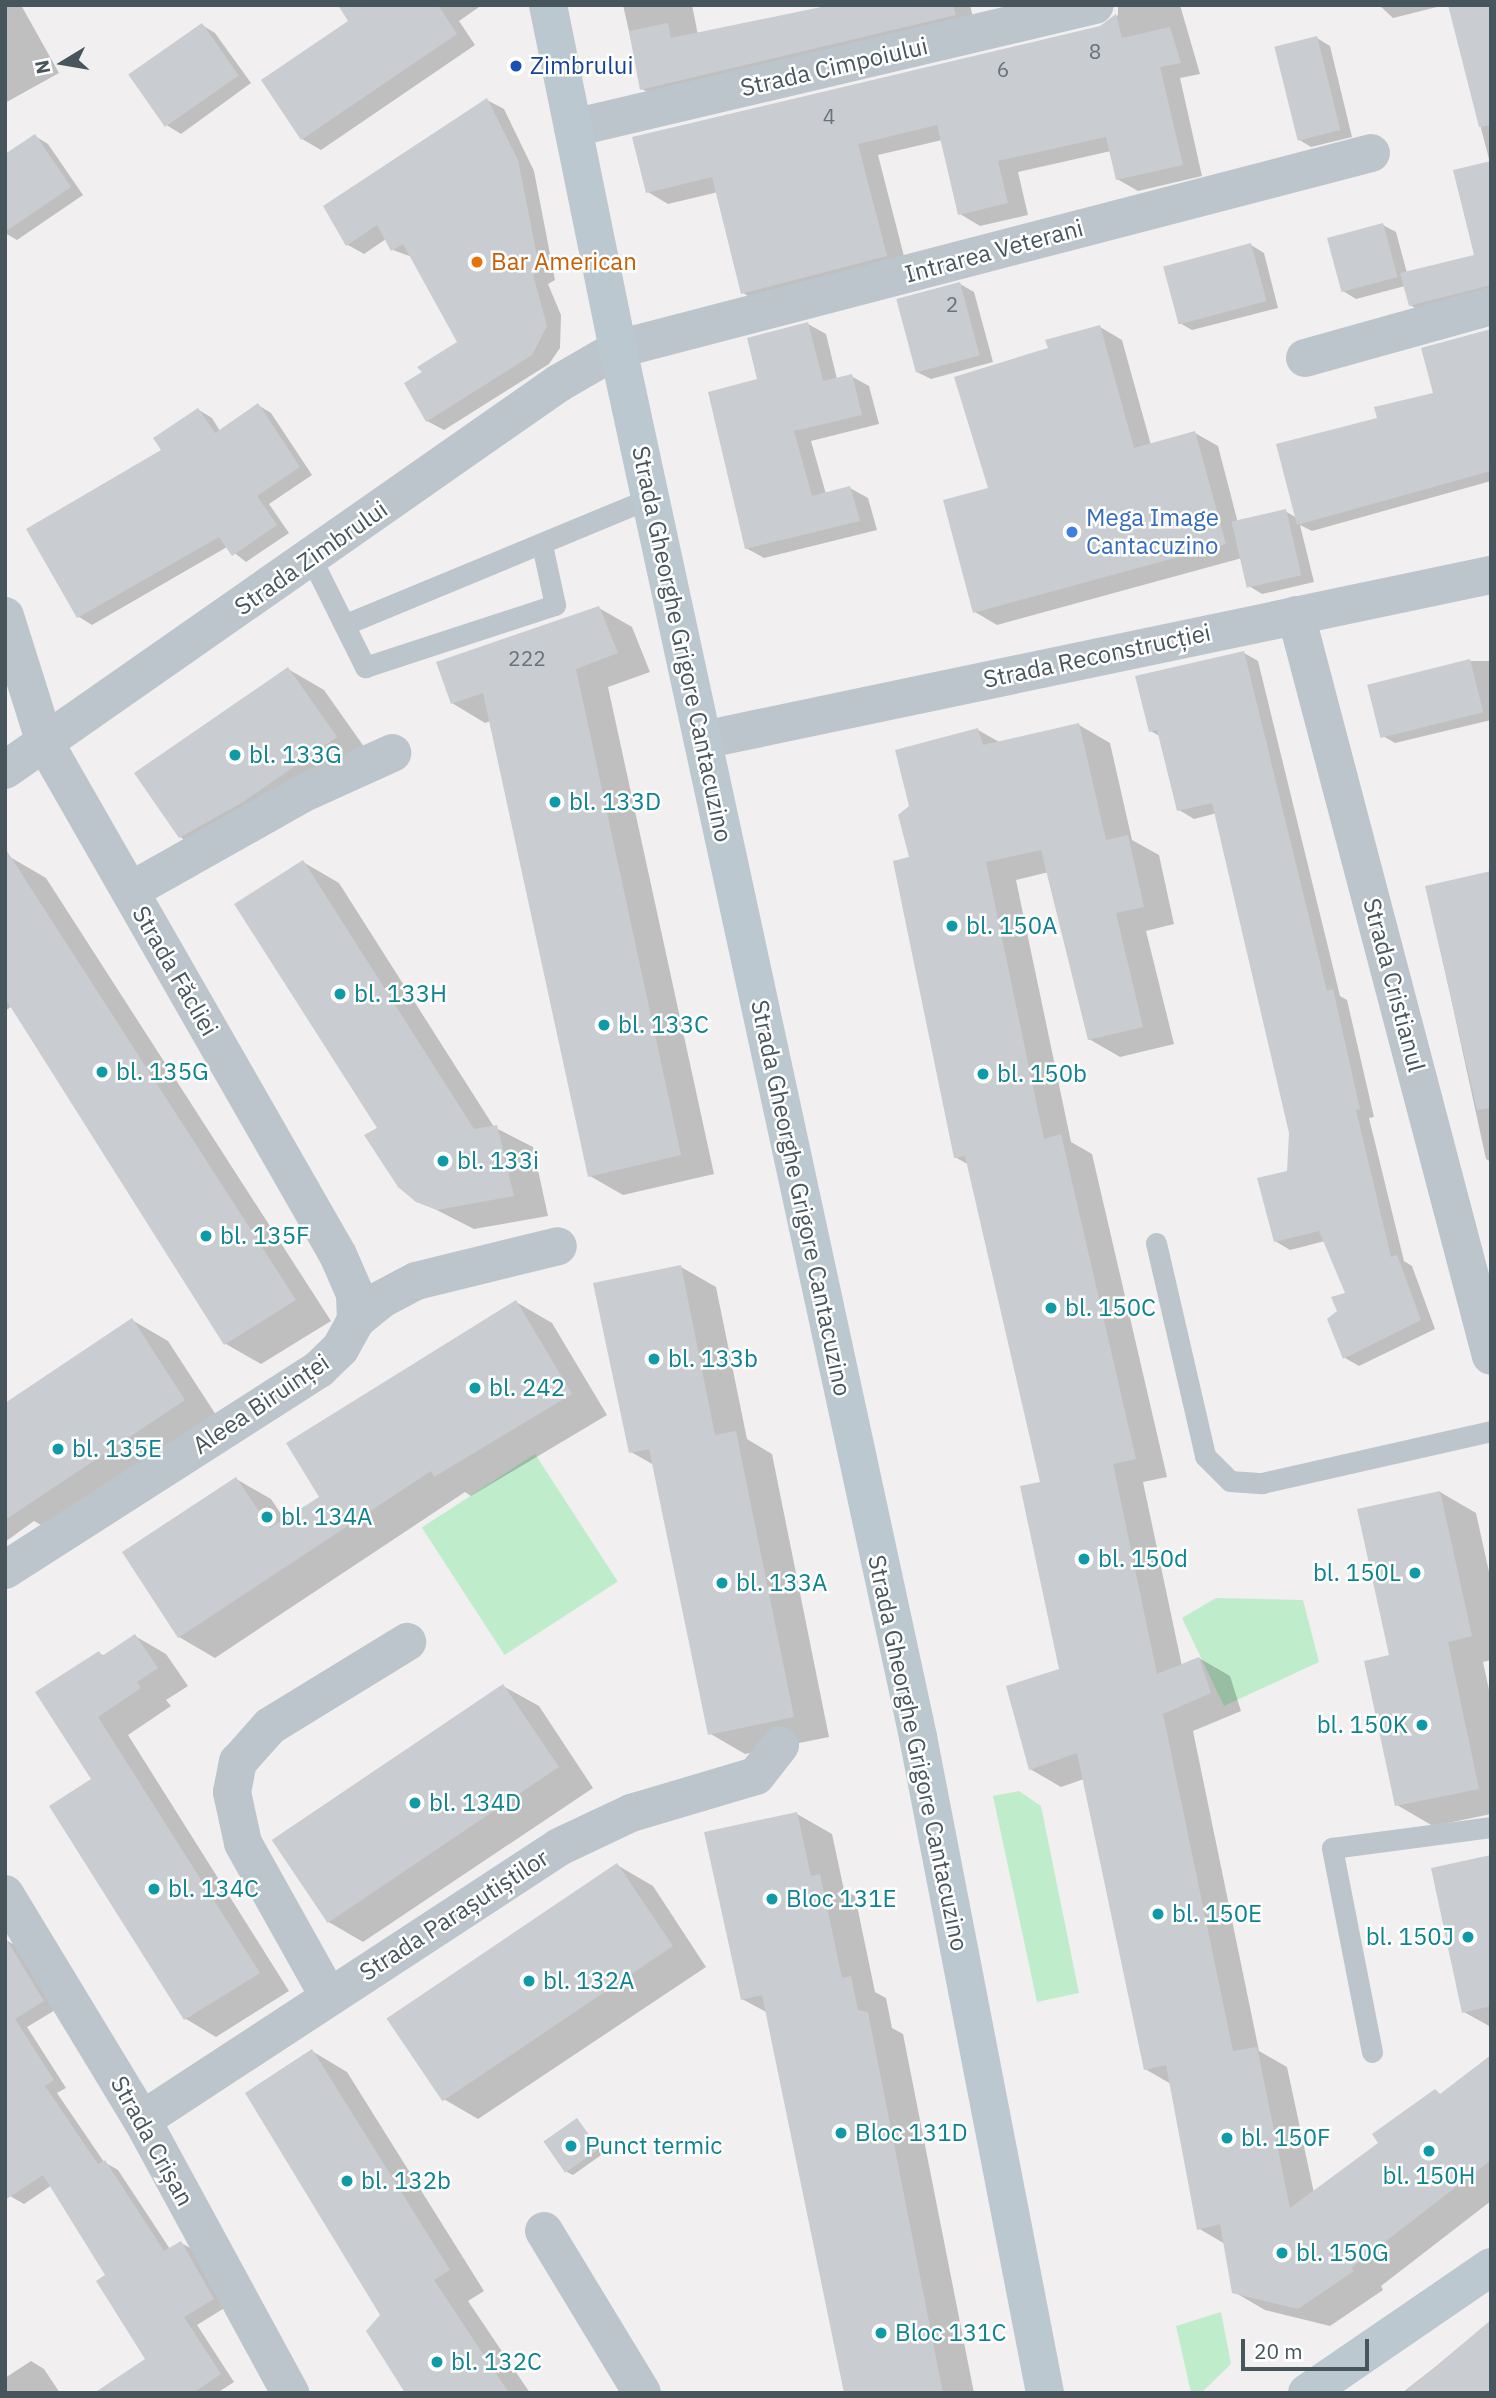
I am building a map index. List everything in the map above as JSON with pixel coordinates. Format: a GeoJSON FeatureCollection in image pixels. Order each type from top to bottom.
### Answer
{"type":"FeatureCollection","features":[{"type":"Feature","properties":{"kind":"main road","name":"Strada Gheorghe Grigore Cantacuzino"},"geometry":{"type":"LineString","coordinates":[[548,5],[618,349],[918,1737],[1045,2393]]}},
{"type":"Feature","properties":{"kind":"main road"},"geometry":{"type":"LineString","coordinates":[[1307,2393],[1491,2267]]}},
{"type":"Feature","properties":{"kind":"street","name":"Strada Cimpoiului"},"geometry":{"type":"LineString","coordinates":[[573,128],[1095,5]]}},
{"type":"Feature","properties":{"kind":"street","name":"Intrarea Veterani"},"geometry":{"type":"LineString","coordinates":[[618,349],[1371,153]]}},
{"type":"Feature","properties":{"kind":"street"},"geometry":{"type":"LineString","coordinates":[[1306,358],[1491,306]]}},
{"type":"Feature","properties":{"kind":"street","name":"Strada Zimbrului"},"geometry":{"type":"LineString","coordinates":[[5,770],[559,383],[618,349]]}},
{"type":"Feature","properties":{"kind":"street","name":"Strada Reconstrucției"},"geometry":{"type":"LineString","coordinates":[[703,740],[1491,575]]}},
{"type":"Feature","properties":{"kind":"street","name":"Strada Cristianul"},"geometry":{"type":"LineString","coordinates":[[1296,615],[1491,1356]]}},
{"type":"Feature","properties":{"kind":"street","name":"Strada Făcliei"},"geometry":{"type":"LineString","coordinates":[[5,616],[45,743],[338,1255],[355,1294],[355,1320]]}},
{"type":"Feature","properties":{"kind":"street"},"geometry":{"type":"LineString","coordinates":[[130,891],[304,793],[392,753]]}},
{"type":"Feature","properties":{"kind":"street","name":"Aleea Biruinței"},"geometry":{"type":"LineString","coordinates":[[10,1555],[319,1369],[340,1349],[355,1320],[416,1281],[558,1246]]}},
{"type":"Feature","properties":{"kind":"street"},"geometry":{"type":"LineString","coordinates":[[330,1997],[243,1843],[232,1792],[238,1762],[270,1726],[407,1642]]}},
{"type":"Feature","properties":{"kind":"street","name":"Strada Parașutiștilor"},"geometry":{"type":"LineString","coordinates":[[142,2120],[592,1828],[756,1776],[780,1745]]}},
{"type":"Feature","properties":{"kind":"street","name":"Strada Crișan"},"geometry":{"type":"LineString","coordinates":[[5,1894],[142,2120],[290,2393]]}},
{"type":"Feature","properties":{"kind":"street"},"geometry":{"type":"LineString","coordinates":[[544,2231],[642,2393]]}},
{"type":"Feature","properties":{"kind":"lane"},"geometry":{"type":"LineString","coordinates":[[346,624],[650,498]]}},
{"type":"Feature","properties":{"kind":"lane"},"geometry":{"type":"LineString","coordinates":[[312,558],[365,667],[555,604],[542,545]]}},
{"type":"Feature","properties":{"kind":"lane"},"geometry":{"type":"LineString","coordinates":[[1156,1242],[1205,1456],[1230,1481],[1262,1483],[1491,1431]]}},
{"type":"Feature","properties":{"kind":"lane"},"geometry":{"type":"LineString","coordinates":[[1372,2052],[1332,1848],[1491,1828]]}},
{"type":"Feature","properties":{"kind":"green space"},"geometry":{"type":"Polygon","coordinates":[[[535,1454],[618,1581],[505,1655],[422,1528],[535,1454]]]}},
{"type":"Feature","properties":{"kind":"green space"},"geometry":{"type":"Polygon","coordinates":[[[1216,1598],[1303,1600],[1319,1662],[1224,1706],[1182,1618],[1216,1598]]]}},
{"type":"Feature","properties":{"kind":"green space"},"geometry":{"type":"Polygon","coordinates":[[[1019,1791],[1041,1806],[1079,1993],[1037,2002],[993,1796],[1019,1791]]]}},
{"type":"Feature","properties":{"kind":"green space"},"geometry":{"type":"Polygon","coordinates":[[[1221,2312],[1231,2364],[1201,2393],[1191,2393],[1176,2326],[1221,2312]]]}},
{"type":"Feature","properties":{"kind":"building"},"geometry":{"type":"Polygon","coordinates":[[[338,5],[438,5],[457,34],[301,140],[261,80],[348,21],[338,5]]]}},
{"type":"Feature","properties":{"kind":"building"},"geometry":{"type":"Polygon","coordinates":[[[831,5],[953,5],[956,15],[640,90],[629,31],[668,23],[671,38],[831,5]]]}},
{"type":"Feature","properties":{"kind":"building"},"geometry":{"type":"Polygon","coordinates":[[[1448,5],[1491,5],[1491,125],[1479,127],[1448,5]]]}},
{"type":"Feature","properties":{"kind":"building"},"geometry":{"type":"Polygon","coordinates":[[[1116,14],[1122,38],[1170,27],[1181,63],[1160,67],[1183,165],[1116,180],[1106,137],[998,161],[1008,203],[958,215],[937,125],[858,144],[887,256],[741,294],[712,177],[646,193],[632,137],[1100,26],[1116,14]]]}},
{"type":"Feature","properties":{"kind":"building"},"geometry":{"type":"Polygon","coordinates":[[[202,23],[239,75],[165,127],[128,75],[202,23]]]}},
{"type":"Feature","properties":{"kind":"building"},"geometry":{"type":"Polygon","coordinates":[[[1317,36],[1340,130],[1298,141],[1274,47],[1317,36]]]}},
{"type":"Feature","properties":{"kind":"building"},"geometry":{"type":"Polygon","coordinates":[[[487,98],[518,160],[540,271],[533,275],[547,326],[532,355],[426,422],[404,383],[422,372],[417,367],[457,342],[403,244],[391,251],[377,225],[346,246],[323,206],[487,98]]]}},
{"type":"Feature","properties":{"kind":"building"},"geometry":{"type":"Polygon","coordinates":[[[35,134],[71,187],[5,232],[5,154],[35,134]]]}},
{"type":"Feature","properties":{"kind":"building"},"geometry":{"type":"Polygon","coordinates":[[[1491,161],[1491,285],[1409,306],[1400,273],[1474,255],[1453,170],[1491,161]]]}},
{"type":"Feature","properties":{"kind":"building"},"geometry":{"type":"Polygon","coordinates":[[[1383,223],[1397,277],[1341,292],[1327,238],[1383,223]]]}},
{"type":"Feature","properties":{"kind":"building"},"geometry":{"type":"Polygon","coordinates":[[[1251,243],[1267,301],[1179,325],[1163,267],[1251,243]]]}},
{"type":"Feature","properties":{"kind":"building"},"geometry":{"type":"Polygon","coordinates":[[[960,282],[980,355],[916,372],[896,299],[960,282]]]}},
{"type":"Feature","properties":{"kind":"building"},"geometry":{"type":"Polygon","coordinates":[[[808,322],[823,381],[852,374],[862,415],[794,431],[812,496],[850,486],[860,521],[745,549],[708,392],[757,379],[747,338],[808,322]]]}},
{"type":"Feature","properties":{"kind":"building"},"geometry":{"type":"Polygon","coordinates":[[[1100,325],[1134,448],[1195,431],[1226,544],[973,613],[943,500],[988,488],[954,377],[1048,348],[1045,340],[1100,325]]]}},
{"type":"Feature","properties":{"kind":"building"},"geometry":{"type":"Polygon","coordinates":[[[1491,329],[1491,471],[1297,525],[1276,444],[1377,418],[1374,407],[1433,393],[1421,348],[1491,329]]]}},
{"type":"Feature","properties":{"kind":"building"},"geometry":{"type":"Polygon","coordinates":[[[258,403],[300,467],[257,496],[277,525],[232,556],[219,537],[77,618],[26,529],[161,450],[153,438],[198,408],[215,433],[258,403]]]}},
{"type":"Feature","properties":{"kind":"building"},"geometry":{"type":"Polygon","coordinates":[[[1286,509],[1301,575],[1247,588],[1231,522],[1286,509]]]}},
{"type":"Feature","properties":{"kind":"building"},"geometry":{"type":"Polygon","coordinates":[[[599,606],[618,653],[576,669],[681,1155],[588,1177],[483,693],[451,704],[436,662],[599,606]]]}},
{"type":"Feature","properties":{"kind":"building"},"geometry":{"type":"Polygon","coordinates":[[[1244,651],[1327,991],[1333,989],[1360,1109],[1356,1110],[1391,1257],[1397,1255],[1421,1320],[1343,1359],[1327,1319],[1337,1311],[1331,1297],[1345,1293],[1319,1231],[1274,1242],[1257,1178],[1287,1171],[1289,1133],[1212,803],[1177,811],[1157,730],[1149,732],[1135,676],[1244,651]]]}},
{"type":"Feature","properties":{"kind":"building"},"geometry":{"type":"Polygon","coordinates":[[[1470,659],[1483,712],[1380,738],[1367,685],[1470,659]]]}},
{"type":"Feature","properties":{"kind":"building","name":"bl. 133G"},"geometry":{"type":"Polygon","coordinates":[[[288,667],[337,737],[243,802],[179,838],[134,773],[288,667]]]}},
{"type":"Feature","properties":{"kind":"building"},"geometry":{"type":"Polygon","coordinates":[[[1079,723],[1106,840],[1128,835],[1144,907],[1116,913],[1143,1027],[1088,1040],[1041,850],[986,862],[1044,1139],[1061,1134],[1136,1459],[1113,1464],[1157,1674],[1199,1657],[1211,1693],[1163,1714],[1233,2051],[1257,2047],[1290,2208],[1378,2143],[1372,2134],[1435,2089],[1440,2094],[1491,2055],[1491,2160],[1351,2268],[1354,2271],[1298,2309],[1232,2293],[1220,2224],[1197,2230],[1166,2065],[1144,2070],[1077,1753],[1029,1770],[1006,1686],[1059,1669],[1020,1486],[1040,1482],[965,1156],[954,1158],[893,861],[909,857],[898,815],[909,806],[895,750],[978,728],[983,745],[1079,723]]]}},
{"type":"Feature","properties":{"kind":"building"},"geometry":{"type":"Polygon","coordinates":[[[5,848],[296,1300],[224,1345],[5,998],[5,848]]]}},
{"type":"Feature","properties":{"kind":"building","name":"bl. 133H"},"geometry":{"type":"Polygon","coordinates":[[[303,860],[474,1129],[497,1125],[514,1196],[437,1210],[416,1202],[398,1187],[364,1135],[377,1128],[234,904],[303,860]]]}},
{"type":"Feature","properties":{"kind":"building"},"geometry":{"type":"Polygon","coordinates":[[[1491,871],[1491,1108],[1477,1110],[1425,886],[1491,871]]]}},
{"type":"Feature","properties":{"kind":"building","name":"bl. 133A"},"geometry":{"type":"Polygon","coordinates":[[[681,1265],[715,1435],[736,1431],[794,1717],[708,1735],[649,1449],[629,1453],[593,1283],[681,1265]]]}},
{"type":"Feature","properties":{"kind":"building"},"geometry":{"type":"Polygon","coordinates":[[[516,1300],[572,1394],[434,1477],[431,1471],[178,1638],[122,1552],[236,1477],[270,1528],[319,1497],[286,1443],[516,1300]]]}},
{"type":"Feature","properties":{"kind":"building","name":"bl. 135E"},"geometry":{"type":"Polygon","coordinates":[[[132,1318],[185,1400],[5,1520],[5,1403],[132,1318]]]}},
{"type":"Feature","properties":{"kind":"building"},"geometry":{"type":"Polygon","coordinates":[[[1440,1491],[1472,1636],[1448,1642],[1479,1789],[1395,1806],[1364,1661],[1389,1655],[1357,1509],[1440,1491]]]}},
{"type":"Feature","properties":{"kind":"building","name":"bl. 134C"},"geometry":{"type":"Polygon","coordinates":[[[135,1634],[158,1668],[137,1682],[141,1688],[98,1717],[260,1973],[184,2020],[49,1806],[91,1779],[35,1692],[99,1651],[102,1656],[135,1634]]]}},
{"type":"Feature","properties":{"kind":"building","name":"bl. 134D"},"geometry":{"type":"Polygon","coordinates":[[[503,1684],[559,1767],[328,1923],[272,1840],[503,1684]]]}},
{"type":"Feature","properties":{"kind":"building"},"geometry":{"type":"Polygon","coordinates":[[[797,1812],[811,1876],[820,1874],[842,1978],[851,1976],[858,2010],[868,2012],[943,2393],[844,2393],[762,1995],[741,2000],[704,1832],[797,1812]]]}},
{"type":"Feature","properties":{"kind":"building","name":"bl. 150J"},"geometry":{"type":"Polygon","coordinates":[[[1491,1855],[1491,2006],[1462,2013],[1431,1868],[1491,1855]]]}},
{"type":"Feature","properties":{"kind":"building","name":"bl. 132A"},"geometry":{"type":"Polygon","coordinates":[[[617,1863],[673,1946],[442,2101],[387,2018],[617,1863]]]}},
{"type":"Feature","properties":{"kind":"building"},"geometry":{"type":"Polygon","coordinates":[[[5,1937],[44,2001],[15,2019],[54,2080],[45,2086],[98,2164],[105,2160],[164,2251],[181,2241],[214,2299],[184,2317],[221,2374],[193,2393],[94,2393],[145,2359],[96,2281],[105,2275],[43,2175],[5,2200],[5,1937]]]}},
{"type":"Feature","properties":{"kind":"building","name":"bl. 132b"},"geometry":{"type":"Polygon","coordinates":[[[312,2049],[450,2270],[434,2280],[509,2393],[405,2393],[366,2331],[380,2315],[245,2093],[312,2049]]]}},
{"type":"Feature","properties":{"kind":"building","name":"Punct termic"},"geometry":{"type":"Polygon","coordinates":[[[577,2118],[599,2149],[565,2173],[543,2142],[577,2118]]]}},
{"type":"Feature","properties":{"kind":"building"},"geometry":{"type":"Polygon","coordinates":[[[1491,2320],[1491,2393],[1404,2393],[1491,2320]]]}},
{"type":"Feature","properties":{"kind":"place","name":"Zimbrului"},"geometry":{"type":"Point","coordinates":[516,66]}},
{"type":"Feature","properties":{"kind":"place","name":"Bar American"},"geometry":{"type":"Point","coordinates":[477,262]}},
{"type":"Feature","properties":{"kind":"place","name":"Mega Image Cantacuzino"},"geometry":{"type":"Point","coordinates":[1072,532]}},
{"type":"Feature","properties":{"kind":"place","name":"bl. 133G"},"geometry":{"type":"Point","coordinates":[235,755]}},
{"type":"Feature","properties":{"kind":"place","name":"bl. 133D"},"geometry":{"type":"Point","coordinates":[555,802]}},
{"type":"Feature","properties":{"kind":"place","name":"bl. 150A"},"geometry":{"type":"Point","coordinates":[952,926]}},
{"type":"Feature","properties":{"kind":"place","name":"bl. 133H"},"geometry":{"type":"Point","coordinates":[340,994]}},
{"type":"Feature","properties":{"kind":"place","name":"bl. 133C"},"geometry":{"type":"Point","coordinates":[604,1025]}},
{"type":"Feature","properties":{"kind":"place","name":"bl. 135G"},"geometry":{"type":"Point","coordinates":[102,1072]}},
{"type":"Feature","properties":{"kind":"place","name":"bl. 150b"},"geometry":{"type":"Point","coordinates":[983,1074]}},
{"type":"Feature","properties":{"kind":"place","name":"bl. 133i"},"geometry":{"type":"Point","coordinates":[443,1161]}},
{"type":"Feature","properties":{"kind":"place","name":"bl. 135F"},"geometry":{"type":"Point","coordinates":[206,1236]}},
{"type":"Feature","properties":{"kind":"place","name":"bl. 150C"},"geometry":{"type":"Point","coordinates":[1051,1308]}},
{"type":"Feature","properties":{"kind":"place","name":"bl. 133b"},"geometry":{"type":"Point","coordinates":[654,1359]}},
{"type":"Feature","properties":{"kind":"place","name":"bl. 242"},"geometry":{"type":"Point","coordinates":[475,1388]}},
{"type":"Feature","properties":{"kind":"place","name":"bl. 135E"},"geometry":{"type":"Point","coordinates":[58,1449]}},
{"type":"Feature","properties":{"kind":"place","name":"bl. 134A"},"geometry":{"type":"Point","coordinates":[267,1517]}},
{"type":"Feature","properties":{"kind":"place","name":"bl. 150d"},"geometry":{"type":"Point","coordinates":[1084,1559]}},
{"type":"Feature","properties":{"kind":"place","name":"bl. 150L"},"geometry":{"type":"Point","coordinates":[1415,1573]}},
{"type":"Feature","properties":{"kind":"place","name":"bl. 133A"},"geometry":{"type":"Point","coordinates":[722,1583]}},
{"type":"Feature","properties":{"kind":"place","name":"bl. 150K"},"geometry":{"type":"Point","coordinates":[1422,1725]}},
{"type":"Feature","properties":{"kind":"place","name":"bl. 134D"},"geometry":{"type":"Point","coordinates":[415,1803]}},
{"type":"Feature","properties":{"kind":"place","name":"bl. 134C"},"geometry":{"type":"Point","coordinates":[154,1889]}},
{"type":"Feature","properties":{"kind":"place","name":"Bloc 131E"},"geometry":{"type":"Point","coordinates":[772,1899]}},
{"type":"Feature","properties":{"kind":"place","name":"bl. 150E"},"geometry":{"type":"Point","coordinates":[1158,1914]}},
{"type":"Feature","properties":{"kind":"place","name":"bl. 150J"},"geometry":{"type":"Point","coordinates":[1468,1937]}},
{"type":"Feature","properties":{"kind":"place","name":"bl. 132A"},"geometry":{"type":"Point","coordinates":[529,1981]}},
{"type":"Feature","properties":{"kind":"place","name":"Bloc 131D"},"geometry":{"type":"Point","coordinates":[841,2133]}},
{"type":"Feature","properties":{"kind":"place","name":"bl. 150F"},"geometry":{"type":"Point","coordinates":[1227,2138]}},
{"type":"Feature","properties":{"kind":"place","name":"Punct termic"},"geometry":{"type":"Point","coordinates":[571,2146]}},
{"type":"Feature","properties":{"kind":"place","name":"bl. 150H"},"geometry":{"type":"Point","coordinates":[1429,2151]}},
{"type":"Feature","properties":{"kind":"place","name":"bl. 132b"},"geometry":{"type":"Point","coordinates":[347,2181]}},
{"type":"Feature","properties":{"kind":"place","name":"bl. 150G"},"geometry":{"type":"Point","coordinates":[1282,2253]}},
{"type":"Feature","properties":{"kind":"place","name":"Bloc 131C"},"geometry":{"type":"Point","coordinates":[881,2333]}},
{"type":"Feature","properties":{"kind":"place","name":"bl. 132C"},"geometry":{"type":"Point","coordinates":[437,2362]}}]}
